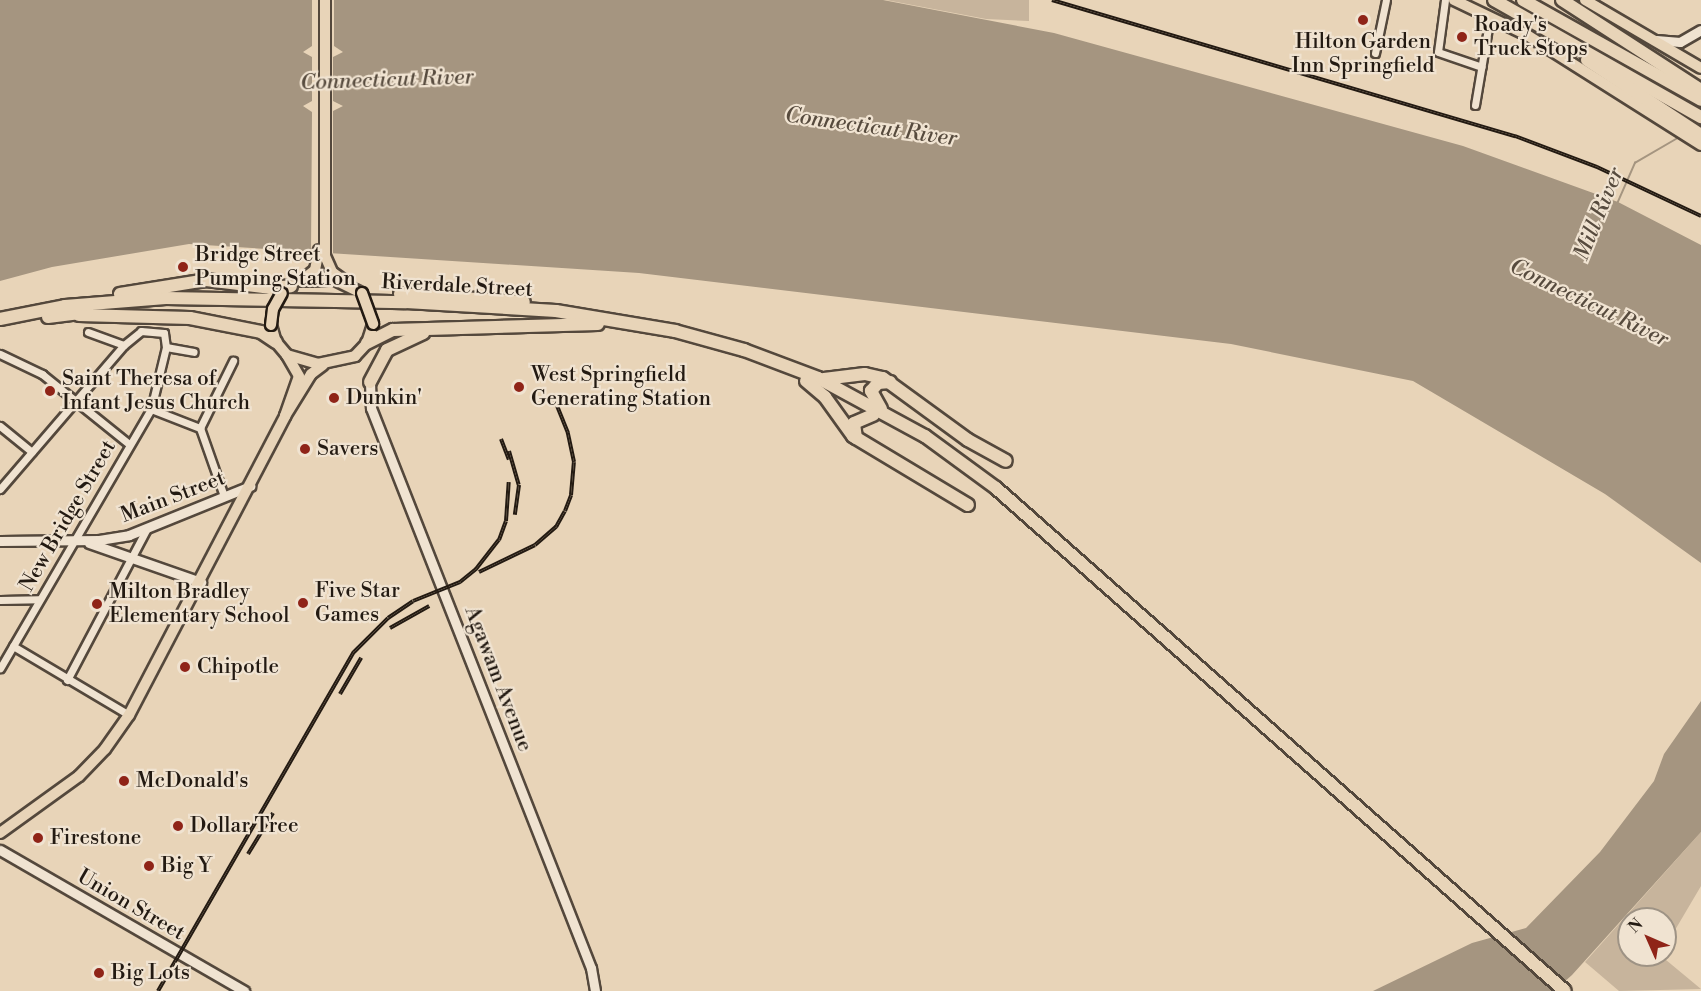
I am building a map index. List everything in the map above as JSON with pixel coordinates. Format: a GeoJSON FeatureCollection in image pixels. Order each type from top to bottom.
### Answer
{"type":"FeatureCollection","features":[{"type":"Feature","properties":{"kind":"highway"},"geometry":{"type":"LineString","coordinates":[[1494,0],[1701,117]]}},
{"type":"Feature","properties":{"kind":"highway"},"geometry":{"type":"LineString","coordinates":[[1523,0],[1701,100]]}},
{"type":"Feature","properties":{"kind":"highway"},"geometry":{"type":"LineString","coordinates":[[1562,0],[1701,90]]}},
{"type":"Feature","properties":{"kind":"highway"},"geometry":{"type":"LineString","coordinates":[[1542,27],[1630,91],[1701,135]]}},
{"type":"Feature","properties":{"kind":"highway"},"geometry":{"type":"LineString","coordinates":[[64,310],[191,281],[292,287]]}},
{"type":"Feature","properties":{"kind":"highway"},"geometry":{"type":"LineString","coordinates":[[361,292],[506,299],[598,320]]}},
{"type":"Feature","properties":{"kind":"highway","name":"Riverdale Street"},"geometry":{"type":"LineString","coordinates":[[0,319],[157,298],[220,298],[417,303],[598,320],[721,343],[812,380],[857,402]]}},
{"type":"Feature","properties":{"kind":"highway"},"geometry":{"type":"LineString","coordinates":[[64,310],[190,318],[258,331],[276,342]]}},
{"type":"Feature","properties":{"kind":"highway","name":"Riverdale Street"},"geometry":{"type":"LineString","coordinates":[[0,326],[64,310]]}},
{"type":"Feature","properties":{"kind":"highway"},"geometry":{"type":"LineString","coordinates":[[367,343],[387,331],[598,320]]}},
{"type":"Feature","properties":{"kind":"highway"},"geometry":{"type":"LineString","coordinates":[[370,382],[377,363],[390,347],[441,328]]}},
{"type":"Feature","properties":{"kind":"highway"},"geometry":{"type":"LineString","coordinates":[[968,505],[856,438],[812,380],[865,374],[890,382],[968,440],[1006,461]]}},
{"type":"Feature","properties":{"kind":"highway"},"geometry":{"type":"LineString","coordinates":[[887,414],[871,393],[876,384],[890,382]]}},
{"type":"Feature","properties":{"kind":"highway"},"geometry":{"type":"LineString","coordinates":[[857,402],[887,414],[956,457],[1013,502],[1464,907],[1553,991]]}},
{"type":"Feature","properties":{"kind":"highway"},"geometry":{"type":"LineString","coordinates":[[857,402],[873,415],[945,459],[998,499],[1464,907],[1564,991]]}},
{"type":"Feature","properties":{"kind":"highway"},"geometry":{"type":"LineString","coordinates":[[856,438],[854,423],[873,415]]}},
{"type":"Feature","properties":{"kind":"main road"},"geometry":{"type":"LineString","coordinates":[[287,355],[308,363],[327,364],[352,358],[367,343],[373,324],[361,292],[333,273],[322,262],[319,0]]}},
{"type":"Feature","properties":{"kind":"main road"},"geometry":{"type":"LineString","coordinates":[[285,416],[299,376],[287,355],[276,342],[272,325],[273,309],[292,287],[322,262],[325,0]]}},
{"type":"Feature","properties":{"kind":"main road"},"geometry":{"type":"LineString","coordinates":[[1454,0],[1527,35],[1701,145]]}},
{"type":"Feature","properties":{"kind":"main road"},"geometry":{"type":"LineString","coordinates":[[1585,0],[1701,68]]}},
{"type":"Feature","properties":{"kind":"main road"},"geometry":{"type":"LineString","coordinates":[[292,287],[328,279],[347,283]]}},
{"type":"Feature","properties":{"kind":"main road"},"geometry":{"type":"LineString","coordinates":[[0,834],[83,772],[105,750],[129,715],[201,582],[285,416],[311,374],[327,364]]}},
{"type":"Feature","properties":{"kind":"street"},"geometry":{"type":"LineString","coordinates":[[1375,52],[1386,0]]}},
{"type":"Feature","properties":{"kind":"street"},"geometry":{"type":"LineString","coordinates":[[1445,0],[1438,52],[1482,67]]}},
{"type":"Feature","properties":{"kind":"street"},"geometry":{"type":"LineString","coordinates":[[1475,105],[1490,16]]}},
{"type":"Feature","properties":{"kind":"street"},"geometry":{"type":"LineString","coordinates":[[1652,39],[1680,42],[1701,30]]}},
{"type":"Feature","properties":{"kind":"street"},"geometry":{"type":"LineString","coordinates":[[88,332],[124,345]]}},
{"type":"Feature","properties":{"kind":"street"},"geometry":{"type":"LineString","coordinates":[[0,489],[124,345],[140,332],[162,332],[166,347],[194,352]]}},
{"type":"Feature","properties":{"kind":"street","name":"New Bridge Street"},"geometry":{"type":"LineString","coordinates":[[0,668],[151,409],[166,347]]}},
{"type":"Feature","properties":{"kind":"street"},"geometry":{"type":"LineString","coordinates":[[0,354],[42,374],[75,403],[129,444]]}},
{"type":"Feature","properties":{"kind":"street"},"geometry":{"type":"LineString","coordinates":[[224,496],[200,428],[233,362]]}},
{"type":"Feature","properties":{"kind":"street","name":"Agawam Avenue"},"geometry":{"type":"LineString","coordinates":[[370,382],[371,408],[587,957],[595,991]]}},
{"type":"Feature","properties":{"kind":"street"},"geometry":{"type":"LineString","coordinates":[[151,409],[200,428]]}},
{"type":"Feature","properties":{"kind":"street"},"geometry":{"type":"LineString","coordinates":[[0,426],[32,452]]}},
{"type":"Feature","properties":{"kind":"street","name":"Main Street"},"geometry":{"type":"LineString","coordinates":[[0,541],[100,540],[146,530],[250,486]]}},
{"type":"Feature","properties":{"kind":"street"},"geometry":{"type":"LineString","coordinates":[[67,680],[134,557],[146,530]]}},
{"type":"Feature","properties":{"kind":"street"},"geometry":{"type":"LineString","coordinates":[[72,541],[134,557],[201,582]]}},
{"type":"Feature","properties":{"kind":"street"},"geometry":{"type":"LineString","coordinates":[[0,600],[39,599]]}},
{"type":"Feature","properties":{"kind":"street"},"geometry":{"type":"LineString","coordinates":[[13,646],[129,715]]}},
{"type":"Feature","properties":{"kind":"street","name":"Union Street"},"geometry":{"type":"LineString","coordinates":[[0,850],[244,991]]}},
{"type":"Feature","properties":{"kind":"shaded area"},"geometry":{"type":"Polygon","coordinates":[[[886,0],[1029,0],[1029,21],[986,19],[886,0]]]}},
{"type":"Feature","properties":{"kind":"shaded area"},"geometry":{"type":"Polygon","coordinates":[[[1701,832],[1701,886],[1677,927],[1677,907],[1634,907],[1701,832]]]}},
{"type":"Feature","properties":{"kind":"shaded area"},"geometry":{"type":"Polygon","coordinates":[[[1617,926],[1617,967],[1674,967],[1701,989],[1619,991],[1585,962],[1617,926]]]}},
{"type":"Feature","properties":{"kind":"water","name":"Connecticut River"},"geometry":{"type":"Polygon","coordinates":[[[0,0],[883,0],[1054,33],[1463,146],[1618,202],[1701,245],[1701,563],[1605,494],[1413,381],[1231,344],[639,273],[189,244],[52,267],[0,281],[0,0]]]}},
{"type":"Feature","properties":{"kind":"water"},"geometry":{"type":"Polygon","coordinates":[[[1701,701],[1701,832],[1633,907],[1617,907],[1617,925],[1572,975],[1554,991],[1373,991],[1472,943],[1526,928],[1600,852],[1654,781],[1664,754],[1701,701]]]}},
{"type":"Feature","properties":{"kind":"pier"},"geometry":{"type":"Polygon","coordinates":[[[312,0],[334,0],[334,46],[343,52],[333,57],[333,101],[343,106],[333,111],[333,254],[311,253],[312,112],[303,106],[312,101],[312,57],[303,52],[312,46],[312,0]]]}},
{"type":"Feature","properties":{"kind":"waterway","name":"Mill River"},"geometry":{"type":"LineString","coordinates":[[1617,204],[1635,163],[1676,139]]}},
{"type":"Feature","properties":{"kind":"railway"},"geometry":{"type":"LineString","coordinates":[[1052,0],[1515,136],[1597,167],[1701,216]]}},
{"type":"Feature","properties":{"kind":"railway"},"geometry":{"type":"LineString","coordinates":[[479,572],[535,545],[556,527],[565,511],[571,495],[574,462],[568,433],[555,401]]}},
{"type":"Feature","properties":{"kind":"railway"},"geometry":{"type":"LineString","coordinates":[[501,439],[509,460]]}},
{"type":"Feature","properties":{"kind":"railway"},"geometry":{"type":"LineString","coordinates":[[509,451],[519,485],[515,515]]}},
{"type":"Feature","properties":{"kind":"railway"},"geometry":{"type":"LineString","coordinates":[[158,991],[354,652],[388,618],[413,601],[460,582],[476,569],[499,540],[506,521],[509,482]]}},
{"type":"Feature","properties":{"kind":"railway"},"geometry":{"type":"LineString","coordinates":[[390,628],[429,606]]}},
{"type":"Feature","properties":{"kind":"railway"},"geometry":{"type":"LineString","coordinates":[[340,694],[361,658]]}},
{"type":"Feature","properties":{"kind":"railway"},"geometry":{"type":"LineString","coordinates":[[248,854],[273,813]]}},
{"type":"Feature","properties":{"kind":"place","name":"Hilton Garden Inn Springfield"},"geometry":{"type":"Point","coordinates":[1363,20]}},
{"type":"Feature","properties":{"kind":"place","name":"Roady's Truck Stops"},"geometry":{"type":"Point","coordinates":[1462,37]}},
{"type":"Feature","properties":{"kind":"place","name":"Bridge Street Pumping Station"},"geometry":{"type":"Point","coordinates":[183,267]}},
{"type":"Feature","properties":{"kind":"place","name":"West Springfield Generating Station"},"geometry":{"type":"Point","coordinates":[519,387]}},
{"type":"Feature","properties":{"kind":"place","name":"Saint Theresa of Infant Jesus Church"},"geometry":{"type":"Point","coordinates":[50,391]}},
{"type":"Feature","properties":{"kind":"place","name":"Dunkin'"},"geometry":{"type":"Point","coordinates":[334,398]}},
{"type":"Feature","properties":{"kind":"place","name":"Savers"},"geometry":{"type":"Point","coordinates":[305,449]}},
{"type":"Feature","properties":{"kind":"place","name":"Five Star Games"},"geometry":{"type":"Point","coordinates":[303,603]}},
{"type":"Feature","properties":{"kind":"place","name":"Milton Bradley Elementary School"},"geometry":{"type":"Point","coordinates":[97,604]}},
{"type":"Feature","properties":{"kind":"place","name":"Chipotle"},"geometry":{"type":"Point","coordinates":[185,667]}},
{"type":"Feature","properties":{"kind":"place","name":"McDonald's"},"geometry":{"type":"Point","coordinates":[124,781]}},
{"type":"Feature","properties":{"kind":"place","name":"Dollar Tree"},"geometry":{"type":"Point","coordinates":[178,826]}},
{"type":"Feature","properties":{"kind":"place","name":"Firestone"},"geometry":{"type":"Point","coordinates":[38,838]}},
{"type":"Feature","properties":{"kind":"place","name":"Big Y"},"geometry":{"type":"Point","coordinates":[149,866]}},
{"type":"Feature","properties":{"kind":"place","name":"Big Lots"},"geometry":{"type":"Point","coordinates":[99,973]}}]}
